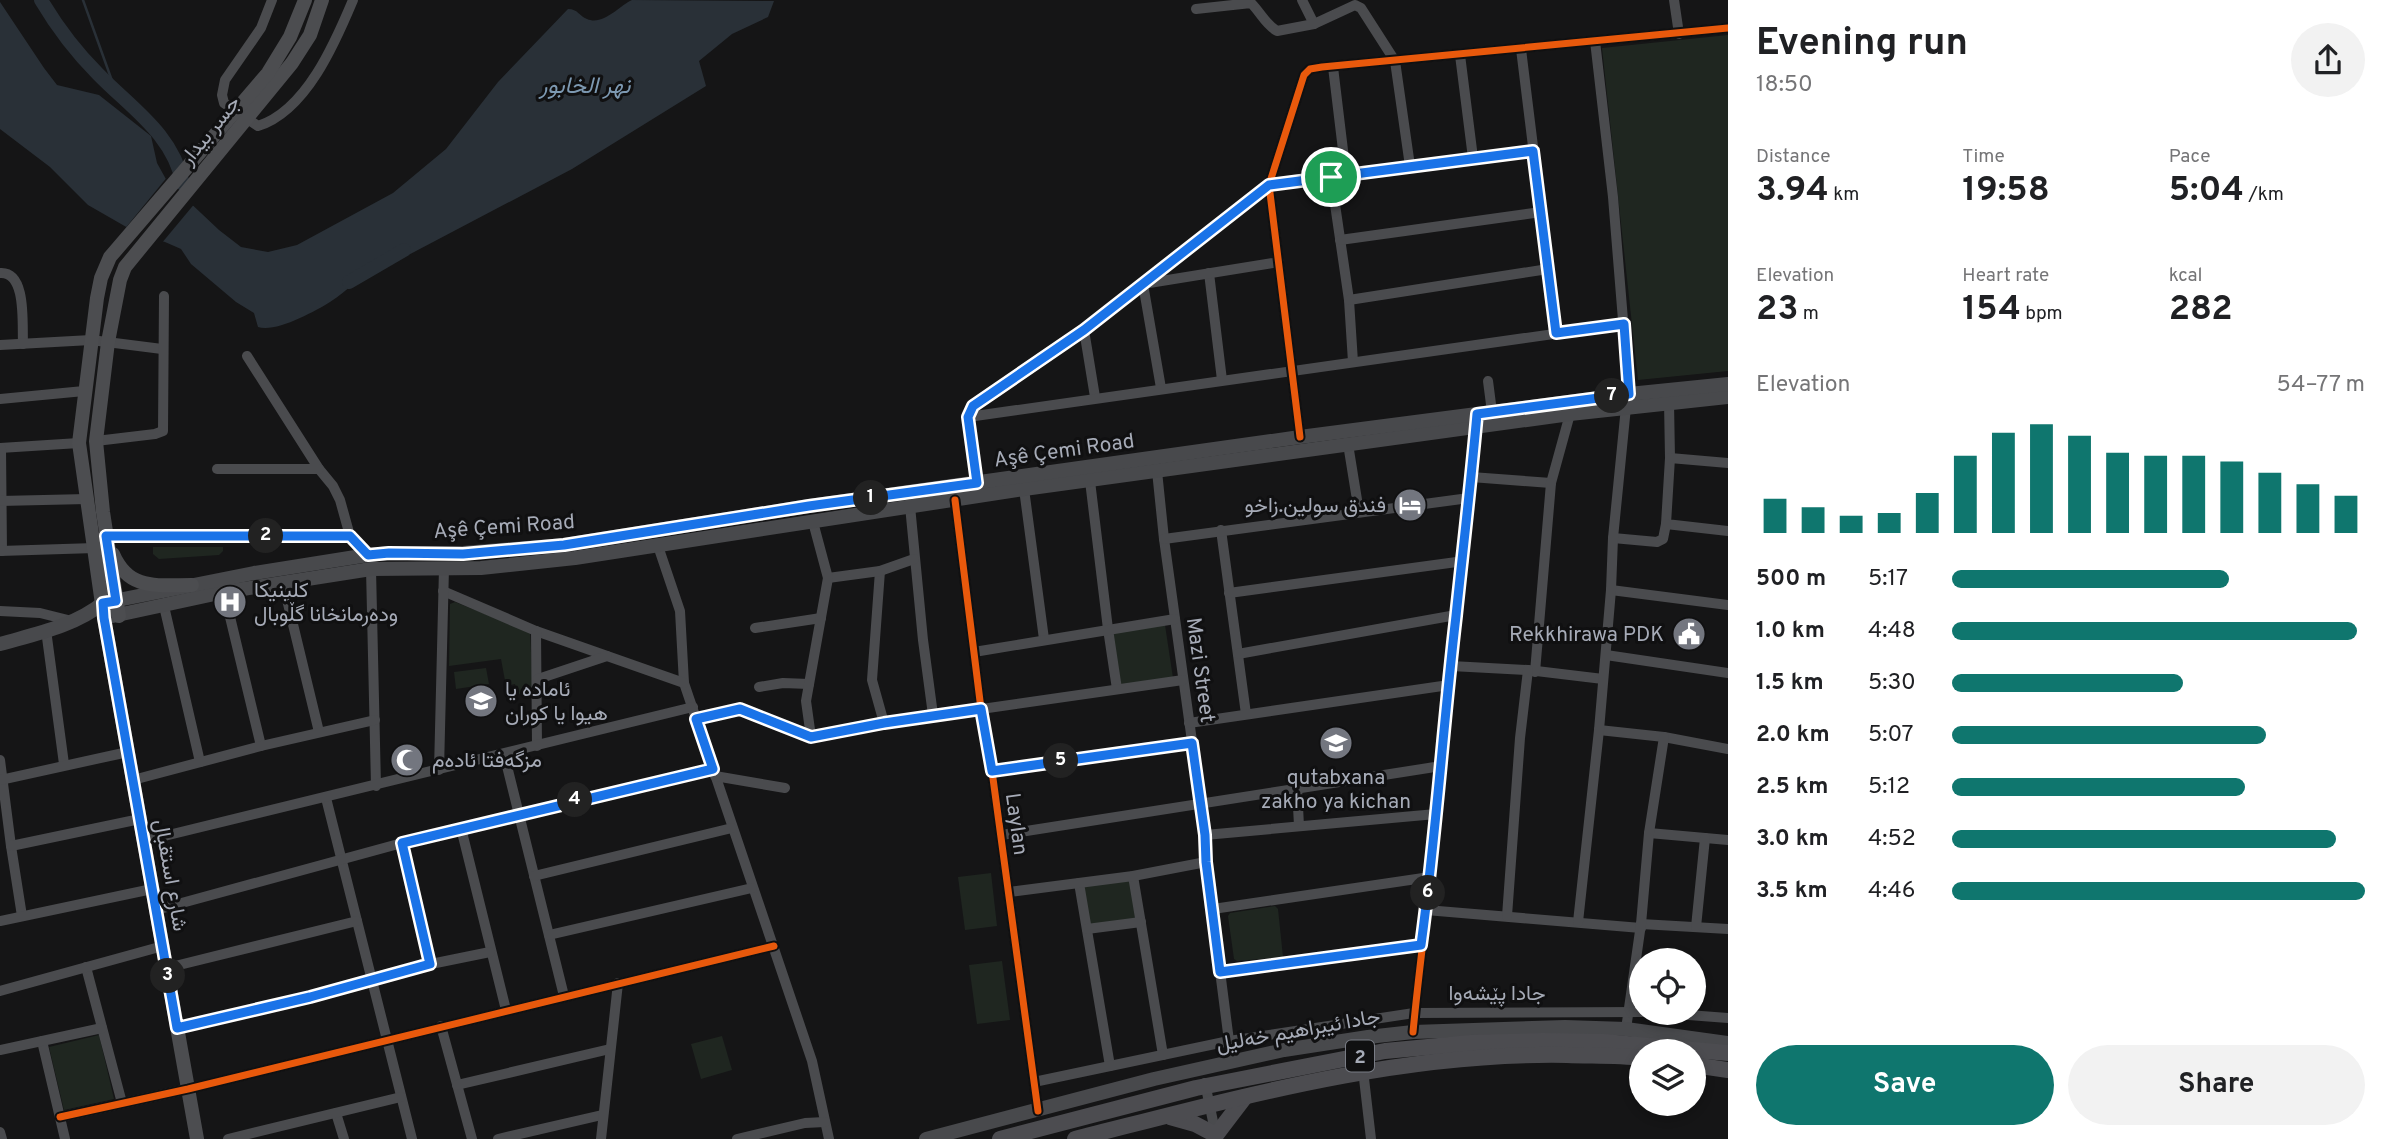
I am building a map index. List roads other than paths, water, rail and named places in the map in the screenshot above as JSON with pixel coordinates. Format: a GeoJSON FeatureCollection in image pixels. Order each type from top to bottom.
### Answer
{"type":"FeatureCollection","features":[{"type":"Feature","properties":{"kind":"highway","name":"جادا ئیبراهیم خەلیل"},"geometry":{"type":"LineString","coordinates":[[1000,1139],[1206,1086],[1385,1051],[1471,1043],[1543,1041],[1604,1042],[1728,1053]]}},
{"type":"Feature","properties":{"kind":"highway","name":"2"},"geometry":{"type":"LineString","coordinates":[[1074,1139],[1363,1070],[1426,1061],[1532,1054],[1629,1058]]}},
{"type":"Feature","properties":{"kind":"highway"},"geometry":{"type":"LineString","coordinates":[[1706,1067],[1728,1070]]}},
{"type":"Feature","properties":{"kind":"highway"},"geometry":{"type":"LineString","coordinates":[[1168,1116],[1195,1124],[1216,1137],[1245,1097]]}},
{"type":"Feature","properties":{"kind":"main road","name":"جسر بيدار"},"geometry":{"type":"LineString","coordinates":[[91,340],[101,278],[110,257],[268,73],[290,37],[305,0]]}},
{"type":"Feature","properties":{"kind":"main road","name":"جسر بيدار"},"geometry":{"type":"LineString","coordinates":[[108,342],[125,267],[302,49],[310,35],[322,0]]}},
{"type":"Feature","properties":{"kind":"main road"},"geometry":{"type":"LineString","coordinates":[[91,340],[79,443],[106,610]]}},
{"type":"Feature","properties":{"kind":"main road"},"geometry":{"type":"LineString","coordinates":[[106,610],[106,536],[96,440],[108,342]]}},
{"type":"Feature","properties":{"kind":"main road","name":"Aşê Çemi Road"},"geometry":{"type":"LineString","coordinates":[[106,610],[192,585],[370,562],[444,568],[494,566],[658,546],[1024,489],[1349,444],[1482,418],[1570,414],[1728,384]]}},
{"type":"Feature","properties":{"kind":"main road","name":"Aşê Çemi Road"},"geometry":{"type":"LineString","coordinates":[[106,610],[164,606],[224,592],[283,583],[370,562],[389,553],[463,554],[564,545],[809,506],[1300,437],[1628,401],[1669,402],[1728,397]]}},
{"type":"Feature","properties":{"kind":"main road"},"geometry":{"type":"LineString","coordinates":[[106,536],[126,577],[150,584],[192,585]]}},
{"type":"Feature","properties":{"kind":"main road"},"geometry":{"type":"LineString","coordinates":[[0,644],[106,610]]}},
{"type":"Feature","properties":{"kind":"main road","name":"شارع استقبال"},"geometry":{"type":"LineString","coordinates":[[106,610],[128,752],[197,1139]]}},
{"type":"Feature","properties":{"kind":"main road","name":"جادا ئیبراهیم خەلیل"},"geometry":{"type":"LineString","coordinates":[[926,1139],[1202,1068],[1284,1050],[1368,1037],[1413,1032],[1510,1028],[1626,1029],[1728,1043]]}},
{"type":"Feature","properties":{"kind":"street"},"geometry":{"type":"LineString","coordinates":[[272,0],[261,28],[223,86],[224,103],[258,126],[270,122],[303,92],[325,62],[353,0]]}},
{"type":"Feature","properties":{"kind":"street"},"geometry":{"type":"LineString","coordinates":[[1302,0],[1314,23]]}},
{"type":"Feature","properties":{"kind":"street"},"geometry":{"type":"LineString","coordinates":[[1674,0],[1679,34]]}},
{"type":"Feature","properties":{"kind":"street"},"geometry":{"type":"LineString","coordinates":[[1196,9],[1251,3],[1261,13],[1266,25],[1277,31],[1314,23],[1354,5],[1361,8],[1395,61],[1410,166]]}},
{"type":"Feature","properties":{"kind":"street"},"geometry":{"type":"LineString","coordinates":[[1300,437],[1269,185],[1304,75],[1310,69],[1728,28]]}},
{"type":"Feature","properties":{"kind":"street"},"geometry":{"type":"LineString","coordinates":[[1578,922],[1599,730],[1613,538],[1628,401],[1613,197],[1595,41]]}},
{"type":"Feature","properties":{"kind":"street"},"geometry":{"type":"LineString","coordinates":[[1521,49],[1556,333]]}},
{"type":"Feature","properties":{"kind":"street"},"geometry":{"type":"LineString","coordinates":[[1460,55],[1473,158]]}},
{"type":"Feature","properties":{"kind":"street"},"geometry":{"type":"LineString","coordinates":[[1333,67],[1346,175]]}},
{"type":"Feature","properties":{"kind":"street"},"geometry":{"type":"LineString","coordinates":[[977,483],[968,417],[976,403],[1084,330],[1269,185],[1533,151]]}},
{"type":"Feature","properties":{"kind":"street"},"geometry":{"type":"LineString","coordinates":[[1331,177],[1349,300],[1353,362]]}},
{"type":"Feature","properties":{"kind":"street"},"geometry":{"type":"LineString","coordinates":[[1340,240],[1541,212]]}},
{"type":"Feature","properties":{"kind":"street"},"geometry":{"type":"LineString","coordinates":[[1143,284],[1279,262]]}},
{"type":"Feature","properties":{"kind":"street"},"geometry":{"type":"LineString","coordinates":[[1349,300],[1548,269]]}},
{"type":"Feature","properties":{"kind":"street"},"geometry":{"type":"LineString","coordinates":[[0,273],[13,275],[19,284],[23,344]]}},
{"type":"Feature","properties":{"kind":"street"},"geometry":{"type":"LineString","coordinates":[[1209,273],[1222,380]]}},
{"type":"Feature","properties":{"kind":"street"},"geometry":{"type":"LineString","coordinates":[[1143,284],[1161,388]]}},
{"type":"Feature","properties":{"kind":"street"},"geometry":{"type":"LineString","coordinates":[[96,440],[163,431],[164,296]]}},
{"type":"Feature","properties":{"kind":"street"},"geometry":{"type":"LineString","coordinates":[[968,417],[1624,324]]}},
{"type":"Feature","properties":{"kind":"street"},"geometry":{"type":"LineString","coordinates":[[1084,330],[1095,397]]}},
{"type":"Feature","properties":{"kind":"street"},"geometry":{"type":"LineString","coordinates":[[0,345],[91,340],[162,349]]}},
{"type":"Feature","properties":{"kind":"street"},"geometry":{"type":"LineString","coordinates":[[247,356],[319,469],[333,486],[340,500],[350,536],[370,562],[376,786]]}},
{"type":"Feature","properties":{"kind":"street"},"geometry":{"type":"LineString","coordinates":[[1413,1032],[1471,477],[1489,381]]}},
{"type":"Feature","properties":{"kind":"street"},"geometry":{"type":"LineString","coordinates":[[0,399],[85,391]]}},
{"type":"Feature","properties":{"kind":"street"},"geometry":{"type":"LineString","coordinates":[[1613,538],[1657,542],[1663,538],[1670,458],[1669,402]]}},
{"type":"Feature","properties":{"kind":"street"},"geometry":{"type":"LineString","coordinates":[[1507,916],[1520,738],[1531,671],[1551,483],[1570,414]]}},
{"type":"Feature","properties":{"kind":"street"},"geometry":{"type":"LineString","coordinates":[[79,443],[0,448],[1,551],[95,548]]}},
{"type":"Feature","properties":{"kind":"street"},"geometry":{"type":"LineString","coordinates":[[1349,444],[1359,512]]}},
{"type":"Feature","properties":{"kind":"street"},"geometry":{"type":"LineString","coordinates":[[1670,458],[1728,463]]}},
{"type":"Feature","properties":{"kind":"street"},"geometry":{"type":"LineString","coordinates":[[218,469],[319,469]]}},
{"type":"Feature","properties":{"kind":"street","name":"Mazi Street"},"geometry":{"type":"LineString","coordinates":[[1157,471],[1229,1041]]}},
{"type":"Feature","properties":{"kind":"street"},"geometry":{"type":"LineString","coordinates":[[1471,477],[1551,483]]}},
{"type":"Feature","properties":{"kind":"street"},"geometry":{"type":"LineString","coordinates":[[1090,481],[1117,690]]}},
{"type":"Feature","properties":{"kind":"street"},"geometry":{"type":"LineString","coordinates":[[1024,489],[1044,639]]}},
{"type":"Feature","properties":{"kind":"street"},"geometry":{"type":"LineString","coordinates":[[1164,539],[1469,498]]}},
{"type":"Feature","properties":{"kind":"street"},"geometry":{"type":"LineString","coordinates":[[1,501],[87,499]]}},
{"type":"Feature","properties":{"kind":"street","name":"Laylan"},"geometry":{"type":"LineString","coordinates":[[954,500],[1038,1111]]}},
{"type":"Feature","properties":{"kind":"street"},"geometry":{"type":"LineString","coordinates":[[910,506],[933,715]]}},
{"type":"Feature","properties":{"kind":"street"},"geometry":{"type":"LineString","coordinates":[[811,737],[806,701],[828,578],[813,522]]}},
{"type":"Feature","properties":{"kind":"street"},"geometry":{"type":"LineString","coordinates":[[1665,524],[1728,531]]}},
{"type":"Feature","properties":{"kind":"street"},"geometry":{"type":"LineString","coordinates":[[1221,530],[1246,714]]}},
{"type":"Feature","properties":{"kind":"street"},"geometry":{"type":"LineString","coordinates":[[106,536],[350,536]]}},
{"type":"Feature","properties":{"kind":"street"},"geometry":{"type":"LineString","coordinates":[[658,546],[680,611],[684,683],[812,1062],[829,1139]]}},
{"type":"Feature","properties":{"kind":"street"},"geometry":{"type":"LineString","coordinates":[[828,578],[880,571],[914,559]]}},
{"type":"Feature","properties":{"kind":"street"},"geometry":{"type":"LineString","coordinates":[[1229,593],[1464,561]]}},
{"type":"Feature","properties":{"kind":"street"},"geometry":{"type":"LineString","coordinates":[[439,770],[444,568]]}},
{"type":"Feature","properties":{"kind":"street"},"geometry":{"type":"LineString","coordinates":[[880,571],[872,680],[884,723]]}},
{"type":"Feature","properties":{"kind":"street"},"geometry":{"type":"LineString","coordinates":[[283,583],[319,732]]}},
{"type":"Feature","properties":{"kind":"street"},"geometry":{"type":"LineString","coordinates":[[1611,590],[1728,605]]}},
{"type":"Feature","properties":{"kind":"street"},"geometry":{"type":"LineString","coordinates":[[224,592],[261,746]]}},
{"type":"Feature","properties":{"kind":"street"},"geometry":{"type":"LineString","coordinates":[[443,592],[536,631],[684,683]]}},
{"type":"Feature","properties":{"kind":"street"},"geometry":{"type":"LineString","coordinates":[[164,606],[200,762]]}},
{"type":"Feature","properties":{"kind":"street"},"geometry":{"type":"LineString","coordinates":[[0,611],[40,613],[73,621]]}},
{"type":"Feature","properties":{"kind":"street"},"geometry":{"type":"LineString","coordinates":[[1238,654],[1456,615]]}},
{"type":"Feature","properties":{"kind":"street"},"geometry":{"type":"LineString","coordinates":[[755,628],[821,618]]}},
{"type":"Feature","properties":{"kind":"street"},"geometry":{"type":"LineString","coordinates":[[974,652],[1175,619]]}},
{"type":"Feature","properties":{"kind":"street"},"geometry":{"type":"LineString","coordinates":[[46,630],[64,764]]}},
{"type":"Feature","properties":{"kind":"street"},"geometry":{"type":"LineString","coordinates":[[536,631],[537,746]]}},
{"type":"Feature","properties":{"kind":"street"},"geometry":{"type":"LineString","coordinates":[[1606,655],[1728,673]]}},
{"type":"Feature","properties":{"kind":"street"},"geometry":{"type":"LineString","coordinates":[[538,679],[607,656]]}},
{"type":"Feature","properties":{"kind":"street"},"geometry":{"type":"LineString","coordinates":[[1451,666],[1603,679]]}},
{"type":"Feature","properties":{"kind":"street"},"geometry":{"type":"LineString","coordinates":[[1189,723],[1449,685],[1450,678]]}},
{"type":"Feature","properties":{"kind":"street"},"geometry":{"type":"LineString","coordinates":[[696,719],[740,709],[811,737],[933,715],[1183,680]]}},
{"type":"Feature","properties":{"kind":"street"},"geometry":{"type":"LineString","coordinates":[[759,687],[783,683],[809,684]]}},
{"type":"Feature","properties":{"kind":"street"},"geometry":{"type":"LineString","coordinates":[[144,841],[692,707]]}},
{"type":"Feature","properties":{"kind":"street"},"geometry":{"type":"LineString","coordinates":[[133,780],[261,746],[375,720]]}},
{"type":"Feature","properties":{"kind":"street"},"geometry":{"type":"LineString","coordinates":[[1599,730],[1664,737],[1728,749]]}},
{"type":"Feature","properties":{"kind":"street"},"geometry":{"type":"LineString","coordinates":[[1638,948],[1649,833],[1664,737]]}},
{"type":"Feature","properties":{"kind":"street"},"geometry":{"type":"LineString","coordinates":[[992,771],[1192,743]]}},
{"type":"Feature","properties":{"kind":"street"},"geometry":{"type":"LineString","coordinates":[[1,779],[128,752]]}},
{"type":"Feature","properties":{"kind":"street"},"geometry":{"type":"LineString","coordinates":[[504,754],[564,996]]}},
{"type":"Feature","properties":{"kind":"street"},"geometry":{"type":"LineString","coordinates":[[0,760],[7,842],[22,916]]}},
{"type":"Feature","properties":{"kind":"street"},"geometry":{"type":"LineString","coordinates":[[1001,835],[1441,766]]}},
{"type":"Feature","properties":{"kind":"street"},"geometry":{"type":"LineString","coordinates":[[156,910],[461,828],[714,772],[785,788]]}},
{"type":"Feature","properties":{"kind":"street"},"geometry":{"type":"LineString","coordinates":[[1297,788],[1299,826]]}},
{"type":"Feature","properties":{"kind":"street"},"geometry":{"type":"LineString","coordinates":[[326,798],[412,1139]]}},
{"type":"Feature","properties":{"kind":"street"},"geometry":{"type":"LineString","coordinates":[[1205,835],[1436,814]]}},
{"type":"Feature","properties":{"kind":"street"},"geometry":{"type":"LineString","coordinates":[[7,842],[140,819]]}},
{"type":"Feature","properties":{"kind":"street"},"geometry":{"type":"LineString","coordinates":[[461,828],[506,1010]]}},
{"type":"Feature","properties":{"kind":"street"},"geometry":{"type":"LineString","coordinates":[[534,876],[732,828]]}},
{"type":"Feature","properties":{"kind":"street"},"geometry":{"type":"LineString","coordinates":[[1649,833],[1728,840]]}},
{"type":"Feature","properties":{"kind":"street"},"geometry":{"type":"LineString","coordinates":[[1696,927],[1705,838]]}},
{"type":"Feature","properties":{"kind":"street"},"geometry":{"type":"LineString","coordinates":[[402,843],[430,964]]}},
{"type":"Feature","properties":{"kind":"street"},"geometry":{"type":"LineString","coordinates":[[1009,892],[1133,876],[1206,862]]}},
{"type":"Feature","properties":{"kind":"street"},"geometry":{"type":"LineString","coordinates":[[1133,876],[1163,1055]]}},
{"type":"Feature","properties":{"kind":"street"},"geometry":{"type":"LineString","coordinates":[[1213,909],[1430,877]]}},
{"type":"Feature","properties":{"kind":"street"},"geometry":{"type":"LineString","coordinates":[[1079,883],[1110,1066]]}},
{"type":"Feature","properties":{"kind":"street"},"geometry":{"type":"LineString","coordinates":[[549,935],[752,888]]}},
{"type":"Feature","properties":{"kind":"street"},"geometry":{"type":"LineString","coordinates":[[0,921],[152,889]]}},
{"type":"Feature","properties":{"kind":"street"},"geometry":{"type":"LineString","coordinates":[[1426,910],[1641,926],[1728,929]]}},
{"type":"Feature","properties":{"kind":"street"},"geometry":{"type":"LineString","coordinates":[[167,968],[357,921]]}},
{"type":"Feature","properties":{"kind":"street"},"geometry":{"type":"LineString","coordinates":[[1087,929],[1141,922]]}},
{"type":"Feature","properties":{"kind":"street"},"geometry":{"type":"LineString","coordinates":[[1220,972],[1421,945]]}},
{"type":"Feature","properties":{"kind":"street"},"geometry":{"type":"LineString","coordinates":[[0,991],[163,946]]}},
{"type":"Feature","properties":{"kind":"street"},"geometry":{"type":"LineString","coordinates":[[60,1117],[188,1089],[774,946]]}},
{"type":"Feature","properties":{"kind":"street"},"geometry":{"type":"LineString","coordinates":[[177,1028],[430,964],[490,952]]}},
{"type":"Feature","properties":{"kind":"street"},"geometry":{"type":"LineString","coordinates":[[86,967],[122,1104]]}},
{"type":"Feature","properties":{"kind":"street"},"geometry":{"type":"LineString","coordinates":[[601,1139],[618,983]]}},
{"type":"Feature","properties":{"kind":"street","name":"جادا پێشەوا"},"geometry":{"type":"LineString","coordinates":[[1034,1082],[1229,1041],[1414,1013],[1629,1011]]}},
{"type":"Feature","properties":{"kind":"street"},"geometry":{"type":"LineString","coordinates":[[1626,1029],[1629,1016]]}},
{"type":"Feature","properties":{"kind":"street"},"geometry":{"type":"LineString","coordinates":[[1706,1016],[1728,1018]]}},
{"type":"Feature","properties":{"kind":"street"},"geometry":{"type":"LineString","coordinates":[[441,1026],[472,1139]]}},
{"type":"Feature","properties":{"kind":"street"},"geometry":{"type":"LineString","coordinates":[[0,1050],[102,1028]]}},
{"type":"Feature","properties":{"kind":"street"},"geometry":{"type":"LineString","coordinates":[[42,1041],[65,1139]]}},
{"type":"Feature","properties":{"kind":"street"},"geometry":{"type":"LineString","coordinates":[[457,1085],[610,1049]]}},
{"type":"Feature","properties":{"kind":"street"},"geometry":{"type":"LineString","coordinates":[[1202,1068],[1216,1137]]}},
{"type":"Feature","properties":{"kind":"street"},"geometry":{"type":"LineString","coordinates":[[1363,1070],[1371,1139]]}},
{"type":"Feature","properties":{"kind":"street"},"geometry":{"type":"LineString","coordinates":[[228,1139],[401,1097]]}},
{"type":"Feature","properties":{"kind":"street"},"geometry":{"type":"LineString","coordinates":[[336,1113],[344,1139]]}},
{"type":"Feature","properties":{"kind":"street"},"geometry":{"type":"LineString","coordinates":[[498,1139],[602,1115]]}},
{"type":"Feature","properties":{"kind":"street"},"geometry":{"type":"LineString","coordinates":[[737,1139],[805,1123],[825,1122]]}},
{"type":"Feature","properties":{"kind":"street"},"geometry":{"type":"LineString","coordinates":[[0,1132],[2,1139]]}},
{"type":"Feature","properties":{"kind":"water","name":"نهر الخابور"},"geometry":{"type":"Polygon","coordinates":[[[632,0],[774,1],[768,17],[732,34],[699,61],[706,86],[572,169],[397,261],[380,258],[330,302],[305,316],[274,327],[258,327],[254,313],[236,302],[191,264],[181,249],[142,236],[88,205],[50,167],[0,129],[0,2],[57,85],[99,95],[151,136],[157,163],[167,181],[241,247],[268,252],[297,245],[393,193],[446,149],[498,82],[568,9],[587,19],[599,20],[632,0]]]}},
{"type":"Feature","properties":{"kind":"waterway","name":"نهر الخابور"},"geometry":{"type":"LineString","coordinates":[[41,0],[82,57],[160,136],[178,166],[183,184]]}},
{"type":"Feature","properties":{"kind":"waterway"},"geometry":{"type":"LineString","coordinates":[[83,0],[116,92]]}},
{"type":"Feature","properties":{"kind":"waterway","name":"نهر الخابور"},"geometry":{"type":"LineString","coordinates":[[349,282],[404,250]]}},
{"type":"Feature","properties":{"kind":"place","name":"فندق سولين.زاخو"},"geometry":{"type":"Point","coordinates":[1410,505]}},
{"type":"Feature","properties":{"kind":"place","name":"کلینیکا ودەرمانخانا گڵوبال"},"geometry":{"type":"Point","coordinates":[230,602]}},
{"type":"Feature","properties":{"kind":"place","name":"Rekkhirawa PDK"},"geometry":{"type":"Point","coordinates":[1689,634]}},
{"type":"Feature","properties":{"kind":"place","name":"ئاماده یا هیوا یا کوران"},"geometry":{"type":"Point","coordinates":[481,701]}},
{"type":"Feature","properties":{"kind":"place","name":"qutabxana zakho ya kichan"},"geometry":{"type":"Point","coordinates":[1336,743]}},
{"type":"Feature","properties":{"kind":"place","name":"مزگەفتا ئادەم"},"geometry":{"type":"Point","coordinates":[407,760]}}]}
